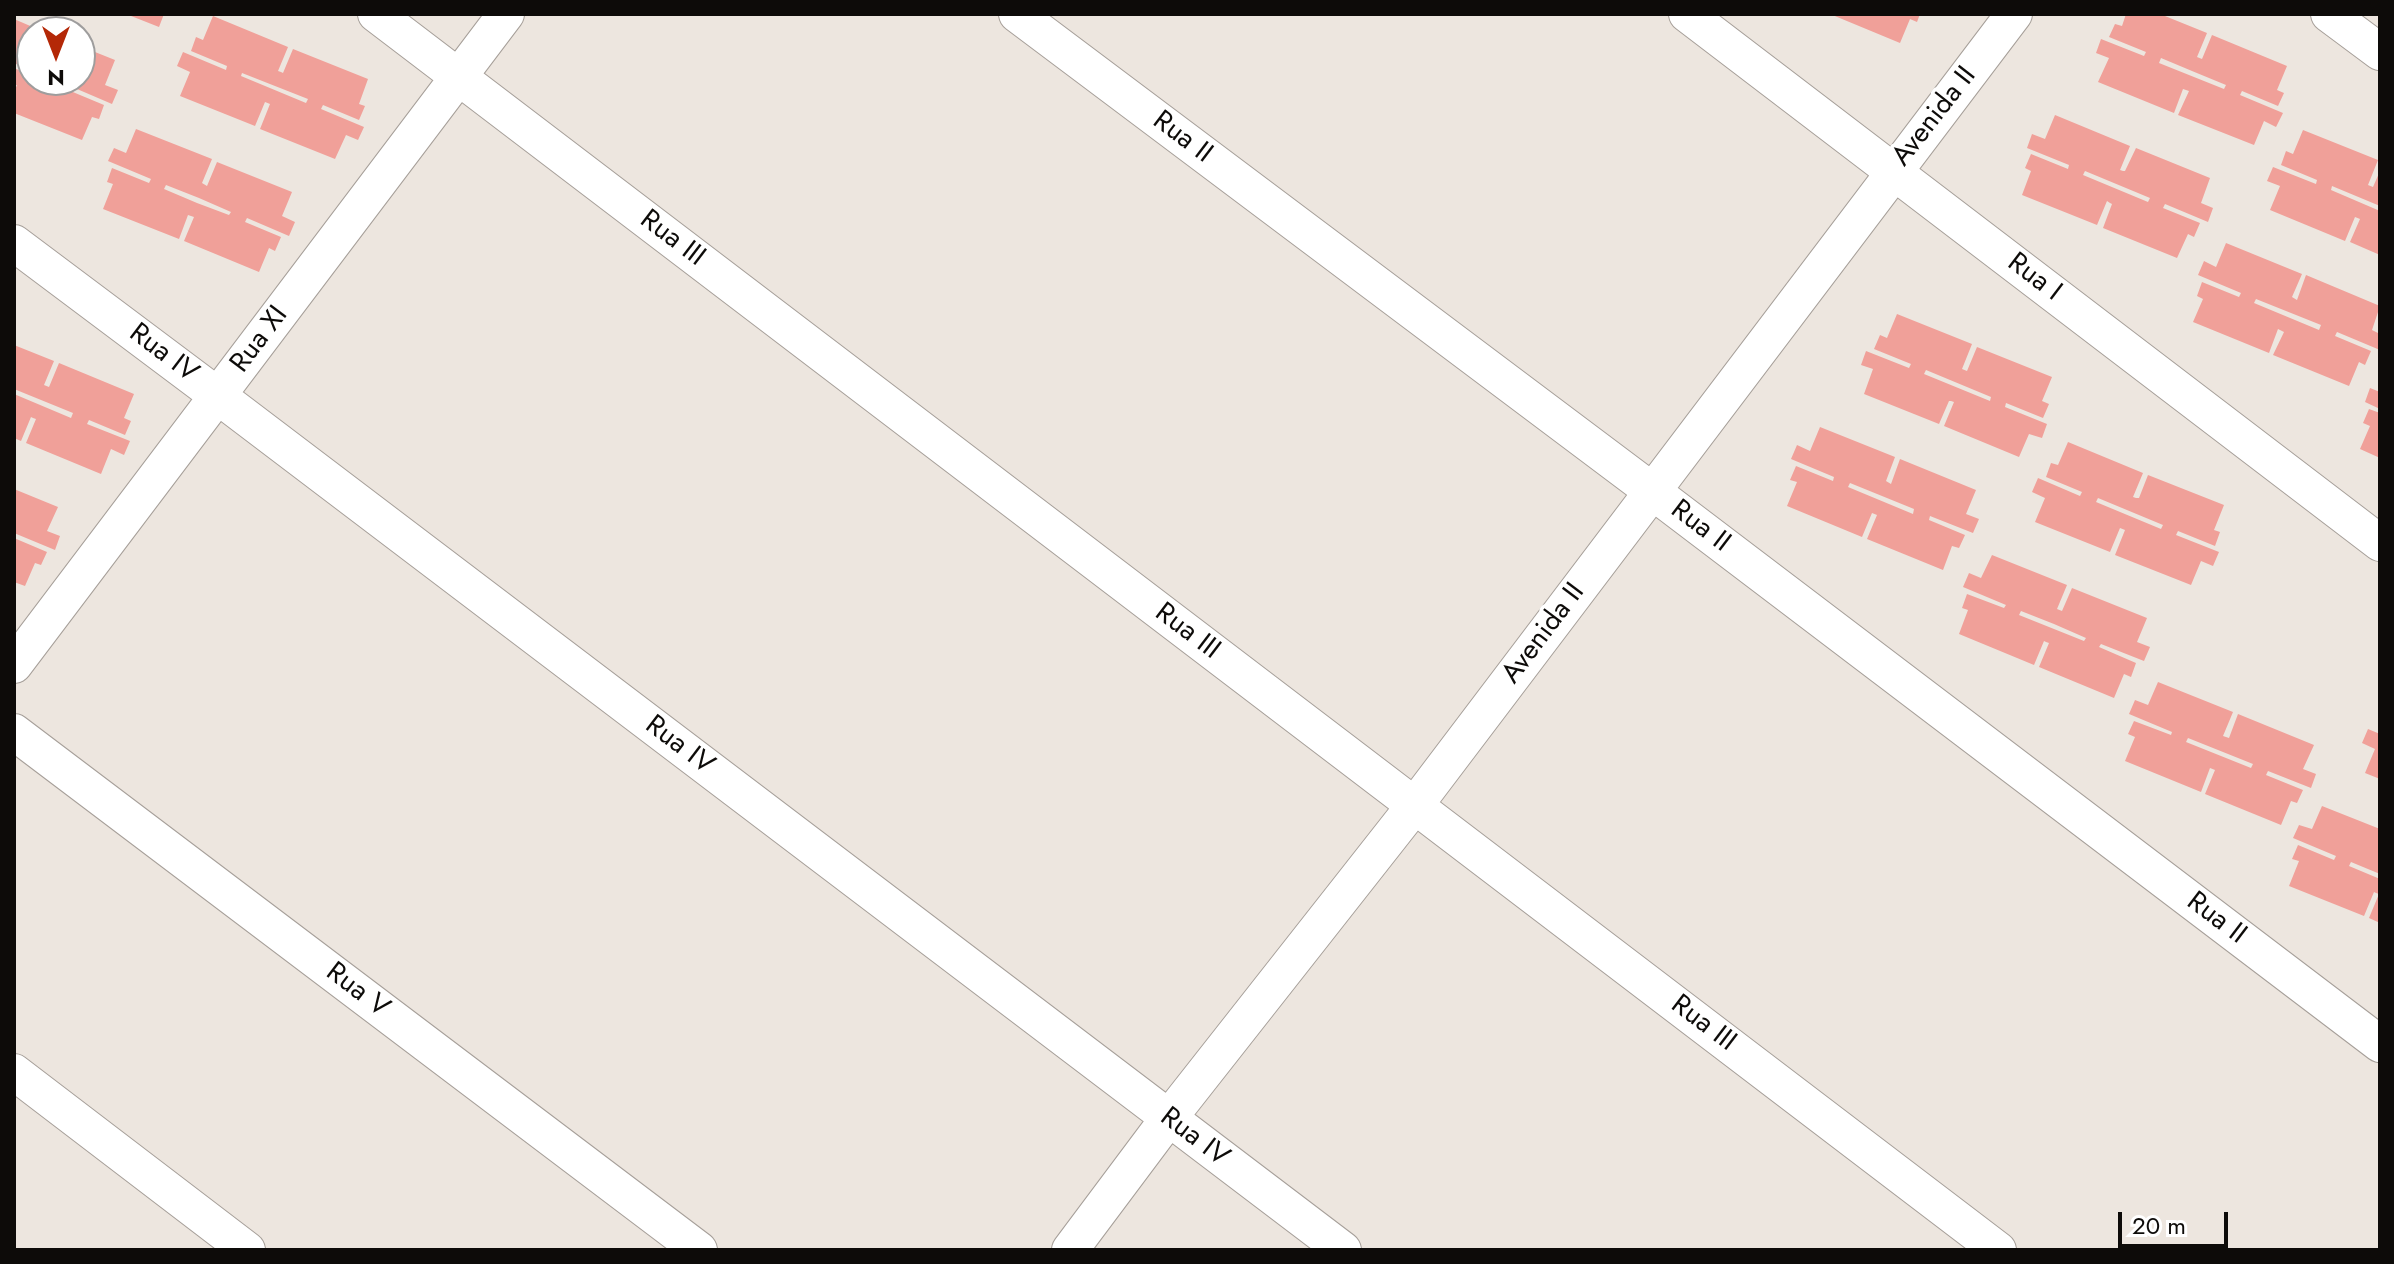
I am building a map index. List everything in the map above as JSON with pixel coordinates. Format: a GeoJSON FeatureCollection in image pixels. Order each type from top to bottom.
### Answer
{"type":"FeatureCollection","features":[{"type":"Feature","properties":{"kind":"street","name":"Rua III"},"geometry":{"type":"LineString","coordinates":[[376,14],[1998,1250]]}},
{"type":"Feature","properties":{"kind":"street","name":"Rua XI"},"geometry":{"type":"LineString","coordinates":[[14,665],[506,14]]}},
{"type":"Feature","properties":{"kind":"street","name":"Rua II"},"geometry":{"type":"LineString","coordinates":[[1017,14],[2380,1044]]}},
{"type":"Feature","properties":{"kind":"street","name":"Rua I"},"geometry":{"type":"LineString","coordinates":[[1687,14],[2380,543]]}},
{"type":"Feature","properties":{"kind":"street","name":"Avenida II"},"geometry":{"type":"LineString","coordinates":[[1070,1250],[1168,1119],[1415,805],[2014,14]]}},
{"type":"Feature","properties":{"kind":"street"},"geometry":{"type":"LineString","coordinates":[[2329,14],[2380,52]]}},
{"type":"Feature","properties":{"kind":"street","name":"Rua IV"},"geometry":{"type":"LineString","coordinates":[[14,243],[1343,1250]]}},
{"type":"Feature","properties":{"kind":"street","name":"Rua V"},"geometry":{"type":"LineString","coordinates":[[14,732],[699,1250]]}},
{"type":"Feature","properties":{"kind":"street"},"geometry":{"type":"LineString","coordinates":[[14,1072],[247,1250]]}},
{"type":"Feature","properties":{"kind":"building"},"geometry":{"type":"Polygon","coordinates":[[[126,14],[164,14],[159,27],[126,14]]]}},
{"type":"Feature","properties":{"kind":"building"},"geometry":{"type":"Polygon","coordinates":[[[1830,14],[1920,14],[1917,22],[1910,19],[1900,43],[1830,14]]]}},
{"type":"Feature","properties":{"kind":"building"},"geometry":{"type":"Polygon","coordinates":[[[2126,14],[2160,14],[2207,33],[2197,57],[2202,59],[2212,35],[2287,66],[2277,90],[2284,93],[2278,106],[2242,91],[2240,95],[2283,113],[2276,127],[2264,121],[2254,145],[2178,115],[2189,91],[2183,89],[2174,113],[2098,82],[2109,58],[2096,53],[2101,39],[2144,56],[2146,52],[2109,37],[2115,24],[2122,26],[2126,14]],[[2161,58],[2159,63],[2224,89],[2226,85],[2161,58]]]}},
{"type":"Feature","properties":{"kind":"building"},"geometry":{"type":"Polygon","coordinates":[[[213,16],[288,47],[278,71],[283,73],[293,49],[368,79],[359,104],[365,106],[359,120],[323,105],[321,109],[364,127],[358,140],[346,135],[335,159],[260,129],[270,104],[265,102],[255,126],[180,96],[190,72],[177,66],[183,52],[226,70],[227,66],[191,51],[196,37],[203,40],[213,16]],[[242,73],[241,76],[306,103],[308,99],[242,73]]]}},
{"type":"Feature","properties":{"kind":"building"},"geometry":{"type":"Polygon","coordinates":[[[14,19],[16,64],[14,63],[14,19]]]}},
{"type":"Feature","properties":{"kind":"building"},"geometry":{"type":"Polygon","coordinates":[[[96,52],[115,60],[105,85],[118,90],[112,104],[93,96],[96,96],[96,52]]]}},
{"type":"Feature","properties":{"kind":"building"},"geometry":{"type":"Polygon","coordinates":[[[16,87],[16,96],[82,96],[104,105],[99,119],[92,117],[82,140],[14,113],[16,87]]]}},
{"type":"Feature","properties":{"kind":"building"},"geometry":{"type":"Polygon","coordinates":[[[2055,115],[2130,146],[2120,170],[2125,171],[2136,148],[2210,178],[2201,203],[2213,208],[2208,222],[2165,204],[2163,208],[2200,223],[2194,237],[2188,234],[2177,258],[2103,228],[2112,204],[2107,201],[2097,225],[2022,195],[2031,171],[2025,168],[2031,154],[2068,169],[2069,165],[2027,148],[2032,134],[2045,139],[2055,115]],[[2085,171],[2083,175],[2148,202],[2150,198],[2085,171]]]}},
{"type":"Feature","properties":{"kind":"building"},"geometry":{"type":"Polygon","coordinates":[[[136,129],[212,159],[202,183],[207,186],[217,162],[292,192],[282,216],[295,222],[289,236],[247,218],[245,222],[281,237],[275,251],[269,248],[259,272],[184,241],[194,217],[188,215],[179,239],[103,209],[113,184],[107,182],[112,168],[149,183],[151,179],[108,161],[114,148],[126,153],[136,129]],[[166,185],[164,189],[229,215],[231,212],[166,185]]]}},
{"type":"Feature","properties":{"kind":"building"},"geometry":{"type":"Polygon","coordinates":[[[2303,130],[2378,160],[2368,185],[2373,187],[2380,171],[2380,206],[2332,186],[2331,190],[2380,211],[2380,255],[2350,242],[2360,219],[2355,217],[2345,241],[2270,210],[2280,186],[2267,181],[2273,167],[2316,184],[2317,180],[2281,165],[2286,151],[2293,154],[2303,130]]]}},
{"type":"Feature","properties":{"kind":"building"},"geometry":{"type":"Polygon","coordinates":[[[2226,243],[2302,274],[2292,297],[2297,300],[2306,275],[2380,306],[2372,330],[2380,334],[2380,350],[2337,332],[2335,336],[2371,351],[2365,365],[2359,362],[2349,386],[2273,355],[2284,332],[2278,329],[2269,353],[2193,322],[2203,299],[2197,296],[2202,282],[2239,297],[2241,293],[2198,275],[2204,261],[2216,267],[2226,243]],[[2256,299],[2254,303],[2319,330],[2321,325],[2256,299]]]}},
{"type":"Feature","properties":{"kind":"building"},"geometry":{"type":"Polygon","coordinates":[[[1897,314],[1972,344],[1962,369],[1967,371],[1977,347],[2052,377],[2042,401],[2049,404],[2043,418],[2006,403],[2005,407],[2047,424],[2042,438],[2029,434],[2019,457],[1944,426],[1954,402],[1949,401],[1939,424],[1864,394],[1873,369],[1861,365],[1866,351],[1909,368],[1911,364],[1874,349],[1880,335],[1887,338],[1897,314]],[[1926,370],[1924,374],[1990,401],[1991,397],[1926,370]]]}},
{"type":"Feature","properties":{"kind":"building"},"geometry":{"type":"Polygon","coordinates":[[[14,345],[54,361],[44,385],[49,387],[59,363],[134,394],[124,418],[131,421],[125,435],[89,420],[87,424],[130,441],[124,455],[111,449],[101,474],[26,443],[36,419],[31,417],[21,441],[14,438],[14,394],[71,418],[73,413],[14,389],[14,345]]]}},
{"type":"Feature","properties":{"kind":"building"},"geometry":{"type":"Polygon","coordinates":[[[2370,388],[2380,392],[2380,409],[2365,402],[2370,388]]]}},
{"type":"Feature","properties":{"kind":"building"},"geometry":{"type":"Polygon","coordinates":[[[2369,409],[2380,413],[2380,458],[2360,449],[2370,426],[2363,423],[2369,409]]]}},
{"type":"Feature","properties":{"kind":"building"},"geometry":{"type":"Polygon","coordinates":[[[1820,427],[1895,457],[1886,481],[1891,484],[1900,459],[1976,490],[1966,514],[1979,519],[1973,533],[1930,516],[1929,520],[1965,535],[1959,548],[1952,546],[1943,570],[1867,539],[1877,515],[1872,513],[1862,537],[1787,506],[1797,482],[1790,480],[1796,466],[1833,481],[1834,477],[1791,459],[1797,445],[1810,451],[1820,427]],[[1850,483],[1848,487],[1913,514],[1914,509],[1850,483]]]}},
{"type":"Feature","properties":{"kind":"building"},"geometry":{"type":"Polygon","coordinates":[[[2068,442],[2143,473],[2133,497],[2139,498],[2148,475],[2224,505],[2214,530],[2220,532],[2215,546],[2178,531],[2176,535],[2219,552],[2213,566],[2201,561],[2191,585],[2115,555],[2125,530],[2120,528],[2110,552],[2035,522],[2045,498],[2032,492],[2038,478],[2080,496],[2082,492],[2046,477],[2051,463],[2058,465],[2068,442]],[[2098,498],[2096,502],[2161,529],[2163,525],[2098,498]]]}},
{"type":"Feature","properties":{"kind":"building"},"geometry":{"type":"Polygon","coordinates":[[[14,489],[58,507],[47,531],[60,536],[55,550],[14,533],[14,489]]]}},
{"type":"Feature","properties":{"kind":"building"},"geometry":{"type":"Polygon","coordinates":[[[14,538],[47,552],[41,565],[35,563],[25,586],[14,582],[14,538]]]}},
{"type":"Feature","properties":{"kind":"building"},"geometry":{"type":"Polygon","coordinates":[[[1992,555],[2067,585],[2057,609],[2062,611],[2072,588],[2147,618],[2137,642],[2150,647],[2144,661],[2101,644],[2099,647],[2136,663],[2131,677],[2124,674],[2114,698],[2039,667],[2049,643],[2044,641],[2034,665],[1959,634],[1968,610],[1962,608],[1967,594],[2004,608],[2006,605],[1963,587],[1969,573],[1981,578],[1992,555]],[[2021,611],[2019,615],[2084,641],[2086,638],[2021,611]]]}},
{"type":"Feature","properties":{"kind":"building"},"geometry":{"type":"Polygon","coordinates":[[[2158,682],[2233,712],[2223,736],[2229,738],[2238,714],[2314,745],[2303,769],[2316,774],[2311,788],[2268,771],[2266,775],[2303,790],[2297,803],[2291,801],[2281,825],[2205,794],[2215,770],[2210,768],[2201,792],[2125,761],[2135,737],[2128,734],[2134,721],[2171,735],[2172,732],[2129,714],[2135,700],[2148,705],[2158,682]],[[2188,738],[2186,742],[2251,768],[2253,764],[2188,738]]]}},
{"type":"Feature","properties":{"kind":"building"},"geometry":{"type":"Polygon","coordinates":[[[2368,729],[2380,734],[2380,779],[2365,773],[2375,749],[2362,743],[2368,729]]]}},
{"type":"Feature","properties":{"kind":"building"},"geometry":{"type":"Polygon","coordinates":[[[2322,806],[2380,829],[2380,874],[2351,862],[2349,866],[2380,879],[2380,923],[2369,918],[2379,894],[2374,892],[2364,916],[2289,886],[2299,861],[2292,859],[2298,845],[2334,860],[2336,856],[2293,838],[2299,825],[2312,829],[2322,806]]]}}]}
